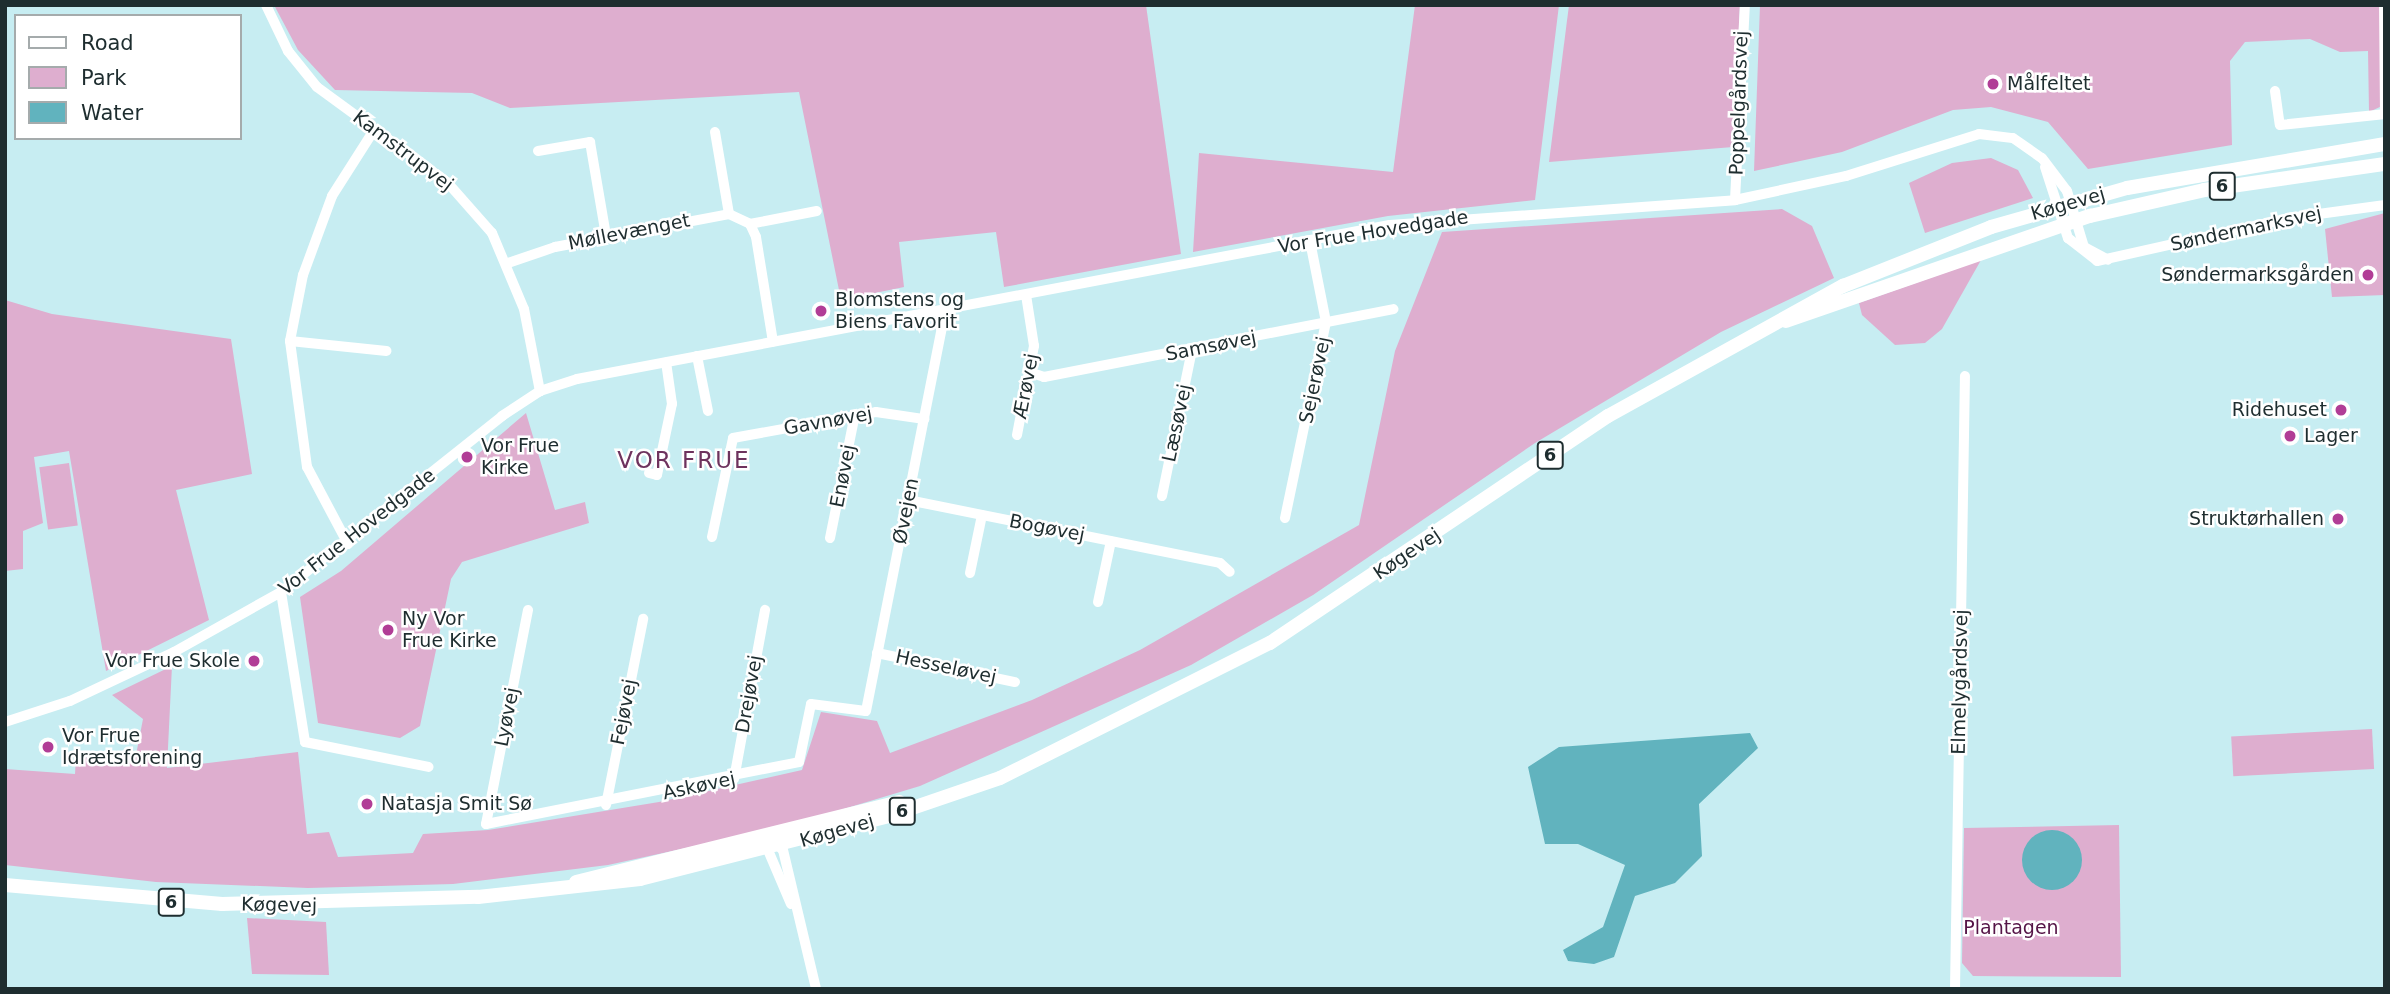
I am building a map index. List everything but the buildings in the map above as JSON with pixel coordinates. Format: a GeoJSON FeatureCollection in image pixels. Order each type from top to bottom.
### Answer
{"type":"FeatureCollection","features":[{"type":"Feature","properties":{"kind":"main road","name":"Køgevej"},"geometry":{"type":"LineString","coordinates":[[5,886],[286,905],[552,889],[774,845],[1031,761],[1270,643],[1608,416],[1771,325],[1900,261],[2066,204],[2203,171],[2385,144]]}},
{"type":"Feature","properties":{"kind":"main road","name":"Køgevej"},"geometry":{"type":"LineString","coordinates":[[1771,325],[2070,222],[2204,190],[2385,164]]}},
{"type":"Feature","properties":{"kind":"street","name":"Kamstrupvej"},"geometry":{"type":"LineString","coordinates":[[266,5],[288,51],[317,86],[453,187],[476,211],[508,263],[540,391]]}},
{"type":"Feature","properties":{"kind":"street","name":"Poppelgårdsvej"},"geometry":{"type":"LineString","coordinates":[[1735,200],[1745,5]]}},
{"type":"Feature","properties":{"kind":"street"},"geometry":{"type":"LineString","coordinates":[[2275,91],[2280,125],[2385,114],[2385,5]]}},
{"type":"Feature","properties":{"kind":"street"},"geometry":{"type":"LineString","coordinates":[[348,544],[307,467],[290,341],[303,275],[332,196],[374,130]]}},
{"type":"Feature","properties":{"kind":"street"},"geometry":{"type":"LineString","coordinates":[[715,132],[729,214],[750,224],[817,211]]}},
{"type":"Feature","properties":{"kind":"street","name":"Vor Frue Hovedgade"},"geometry":{"type":"LineString","coordinates":[[5,722],[70,701],[174,652],[281,592],[348,544],[540,391],[697,356],[1310,241],[1457,217],[1735,200],[1846,176],[1979,134],[2013,138],[2042,158],[2066,204],[2070,222]]}},
{"type":"Feature","properties":{"kind":"street"},"geometry":{"type":"LineString","coordinates":[[538,150],[590,142],[606,236]]}},
{"type":"Feature","properties":{"kind":"street","name":"Søndermarksvej"},"geometry":{"type":"LineString","coordinates":[[2070,222],[2084,247],[2108,260],[2276,220],[2385,205]]}},
{"type":"Feature","properties":{"kind":"street","name":"Møllevænget"},"geometry":{"type":"LineString","coordinates":[[508,263],[606,236],[729,214]]}},
{"type":"Feature","properties":{"kind":"street"},"geometry":{"type":"LineString","coordinates":[[750,224],[774,342]]}},
{"type":"Feature","properties":{"kind":"street","name":"Sejerøvej"},"geometry":{"type":"LineString","coordinates":[[1285,518],[1326,322],[1310,241]]}},
{"type":"Feature","properties":{"kind":"street","name":"Ærøvej"},"geometry":{"type":"LineString","coordinates":[[1017,435],[1034,346],[1026,295]]}},
{"type":"Feature","properties":{"kind":"street","name":"Samsøvej"},"geometry":{"type":"LineString","coordinates":[[1030,372],[1044,377],[1393,309]]}},
{"type":"Feature","properties":{"kind":"street","name":"Øvejen"},"geometry":{"type":"LineString","coordinates":[[866,711],[945,311]]}},
{"type":"Feature","properties":{"kind":"street"},"geometry":{"type":"LineString","coordinates":[[290,341],[386,351]]}},
{"type":"Feature","properties":{"kind":"street","name":"Læsøvej"},"geometry":{"type":"LineString","coordinates":[[1162,496],[1192,350]]}},
{"type":"Feature","properties":{"kind":"street"},"geometry":{"type":"LineString","coordinates":[[697,356],[708,411]]}},
{"type":"Feature","properties":{"kind":"street"},"geometry":{"type":"LineString","coordinates":[[649,473],[657,475],[672,404],[666,362]]}},
{"type":"Feature","properties":{"kind":"street","name":"Elmelygårdsvej"},"geometry":{"type":"LineString","coordinates":[[1955,989],[1965,376]]}},
{"type":"Feature","properties":{"kind":"street","name":"Gavnøvej"},"geometry":{"type":"LineString","coordinates":[[712,537],[733,438],[855,414],[924,419]]}},
{"type":"Feature","properties":{"kind":"street","name":"Enøvej"},"geometry":{"type":"LineString","coordinates":[[830,538],[855,414]]}},
{"type":"Feature","properties":{"kind":"street","name":"Bogøvej"},"geometry":{"type":"LineString","coordinates":[[908,500],[1220,563],[1230,572]]}},
{"type":"Feature","properties":{"kind":"street","name":"Bogøvej"},"geometry":{"type":"LineString","coordinates":[[970,573],[982,515]]}},
{"type":"Feature","properties":{"kind":"street","name":"Bogøvej"},"geometry":{"type":"LineString","coordinates":[[1098,602],[1111,541]]}},
{"type":"Feature","properties":{"kind":"street"},"geometry":{"type":"LineString","coordinates":[[281,592],[305,742],[429,767]]}},
{"type":"Feature","properties":{"kind":"street","name":"Lyøvej"},"geometry":{"type":"LineString","coordinates":[[486,824],[528,610]]}},
{"type":"Feature","properties":{"kind":"street","name":"Drejøvej"},"geometry":{"type":"LineString","coordinates":[[734,779],[765,610]]}},
{"type":"Feature","properties":{"kind":"street","name":"Fejøvej"},"geometry":{"type":"LineString","coordinates":[[606,805],[643,619]]}},
{"type":"Feature","properties":{"kind":"street","name":"Hesseløvej"},"geometry":{"type":"LineString","coordinates":[[877,653],[1015,682]]}},
{"type":"Feature","properties":{"kind":"street","name":"Askøvej"},"geometry":{"type":"LineString","coordinates":[[486,824],[606,805],[734,779],[799,762],[811,704],[866,711]]}},
{"type":"Feature","properties":{"kind":"street"},"geometry":{"type":"LineString","coordinates":[[774,845],[816,989]]}},
{"type":"Feature","properties":{"kind":"green space"},"geometry":{"type":"Polygon","coordinates":[[[274,5],[1146,5],[1181,254],[1004,287],[996,232],[899,242],[904,287],[841,300],[799,92],[510,108],[472,93],[335,90],[298,50],[274,5]]]}},
{"type":"Feature","properties":{"kind":"green space"},"geometry":{"type":"Polygon","coordinates":[[[1415,5],[1559,5],[1535,200],[1388,216],[1193,252],[1199,153],[1393,172],[1415,5]]]}},
{"type":"Feature","properties":{"kind":"green space"},"geometry":{"type":"Polygon","coordinates":[[[1569,5],[1740,5],[1733,147],[1549,162],[1569,5]]]}},
{"type":"Feature","properties":{"kind":"green space","name":"Målfeltet"},"geometry":{"type":"Polygon","coordinates":[[[1760,5],[2380,5],[2382,106],[2369,112],[2368,51],[2340,52],[2310,39],[2245,42],[2230,61],[2232,145],[2088,169],[2048,122],[1991,107],[1953,110],[1842,152],[1754,171],[1760,5]]]}},
{"type":"Feature","properties":{"kind":"green space"},"geometry":{"type":"Polygon","coordinates":[[[1991,158],[2018,170],[2033,198],[1925,233],[1909,183],[1952,163],[1991,158]]]}},
{"type":"Feature","properties":{"kind":"green space"},"geometry":{"type":"Polygon","coordinates":[[[1782,209],[1812,226],[1834,278],[1721,332],[1535,443],[1313,595],[1191,665],[920,786],[787,826],[608,865],[453,884],[308,888],[156,882],[5,865],[5,769],[75,774],[76,757],[135,760],[143,719],[112,695],[172,666],[167,768],[298,752],[307,834],[329,832],[338,857],[413,853],[423,834],[488,830],[659,802],[802,770],[821,712],[877,721],[890,753],[1032,700],[1140,650],[1359,525],[1395,351],[1442,232],[1782,209]]]}},
{"type":"Feature","properties":{"kind":"green space"},"geometry":{"type":"Polygon","coordinates":[[[2385,213],[2385,295],[2332,297],[2325,229],[2385,213]]]}},
{"type":"Feature","properties":{"kind":"green space"},"geometry":{"type":"Polygon","coordinates":[[[1981,260],[1942,329],[1925,343],[1895,345],[1862,315],[1859,303],[1981,260]]]}},
{"type":"Feature","properties":{"kind":"green space"},"geometry":{"type":"Polygon","coordinates":[[[5,300],[52,314],[231,339],[252,474],[176,490],[209,620],[106,671],[69,451],[34,457],[43,523],[23,531],[23,569],[5,571],[5,300]]]}},
{"type":"Feature","properties":{"kind":"green space"},"geometry":{"type":"Polygon","coordinates":[[[526,413],[555,510],[585,502],[589,523],[462,562],[451,579],[420,726],[400,738],[318,723],[300,597],[341,571],[526,413]]]}},
{"type":"Feature","properties":{"kind":"green space"},"geometry":{"type":"Polygon","coordinates":[[[69,463],[78,525],[48,530],[39,467],[69,463]]]}},
{"type":"Feature","properties":{"kind":"green space"},"geometry":{"type":"Polygon","coordinates":[[[2372,729],[2374,769],[2233,776],[2231,736],[2372,729]]]}},
{"type":"Feature","properties":{"kind":"green space","name":"Plantagen"},"geometry":{"type":"Polygon","coordinates":[[[2119,825],[2121,977],[1973,976],[1962,963],[1964,828],[2119,825]]]}},
{"type":"Feature","properties":{"kind":"green space"},"geometry":{"type":"Polygon","coordinates":[[[247,918],[326,922],[329,975],[252,974],[247,918]]]}},
{"type":"Feature","properties":{"kind":"water"},"geometry":{"type":"Polygon","coordinates":[[[1750,733],[1758,748],[1699,804],[1702,856],[1675,883],[1635,896],[1614,957],[1594,964],[1568,961],[1563,950],[1603,927],[1625,865],[1578,844],[1545,844],[1528,767],[1559,747],[1750,733]]]}},
{"type":"Feature","properties":{"kind":"water"},"geometry":{"type":"Polygon","coordinates":[[[2046,830],[2058,830],[2077,843],[2082,860],[2080,872],[2069,885],[2058,890],[2046,890],[2027,877],[2022,866],[2022,854],[2035,835],[2046,830]]]}},
{"type":"Feature","properties":{"kind":"place","name":"Målfeltet"},"geometry":{"type":"Point","coordinates":[1993,84]}},
{"type":"Feature","properties":{"kind":"place","name":"Søndermarksgården"},"geometry":{"type":"Point","coordinates":[2368,275]}},
{"type":"Feature","properties":{"kind":"place","name":"Blomstens og Biens Favorit"},"geometry":{"type":"Point","coordinates":[821,311]}},
{"type":"Feature","properties":{"kind":"place","name":"Ridehuset"},"geometry":{"type":"Point","coordinates":[2341,410]}},
{"type":"Feature","properties":{"kind":"place","name":"Lager"},"geometry":{"type":"Point","coordinates":[2290,436]}},
{"type":"Feature","properties":{"kind":"place","name":"Vor Frue Kirke"},"geometry":{"type":"Point","coordinates":[467,457]}},
{"type":"Feature","properties":{"kind":"place","name":"Struktørhallen"},"geometry":{"type":"Point","coordinates":[2338,519]}},
{"type":"Feature","properties":{"kind":"place","name":"Ny Vor Frue Kirke"},"geometry":{"type":"Point","coordinates":[388,630]}},
{"type":"Feature","properties":{"kind":"place","name":"Vor Frue Skole"},"geometry":{"type":"Point","coordinates":[254,661]}},
{"type":"Feature","properties":{"kind":"place","name":"Vor Frue Idrætsforening"},"geometry":{"type":"Point","coordinates":[48,747]}},
{"type":"Feature","properties":{"kind":"place","name":"Natasja Smit Sø"},"geometry":{"type":"Point","coordinates":[367,804]}},
{"type":"Feature","properties":{"kind":"district","name":"VOR FRUE"},"geometry":{"type":"Point","coordinates":[684,460]}}]}
